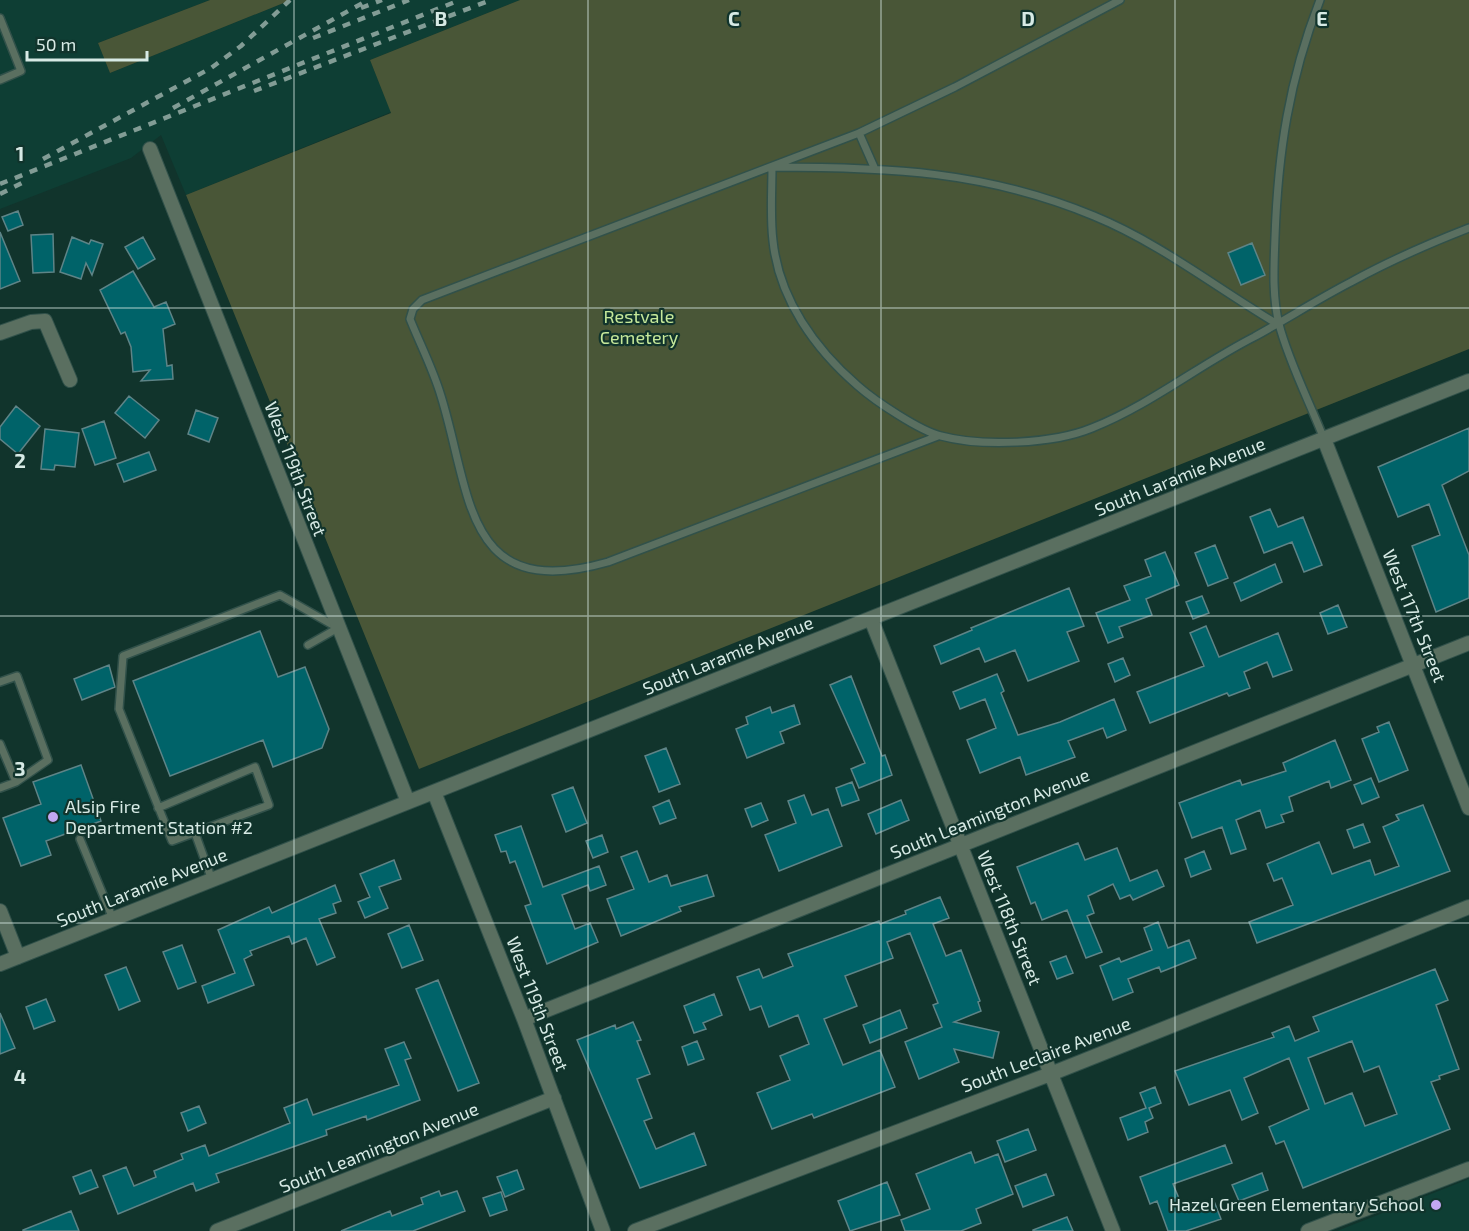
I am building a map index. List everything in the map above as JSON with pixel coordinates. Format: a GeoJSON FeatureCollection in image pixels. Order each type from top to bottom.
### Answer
{"type":"FeatureCollection","features":[{"type":"Feature","properties":{"kind":"street","name":"West 119th Street"},"geometry":{"type":"LineString","coordinates":[[150,149],[408,802]]}},
{"type":"Feature","properties":{"kind":"street"},"geometry":{"type":"LineString","coordinates":[[0,333],[31,322],[45,321],[70,380]]}},
{"type":"Feature","properties":{"kind":"street","name":"South Laramie Avenue"},"geometry":{"type":"LineString","coordinates":[[0,964],[1469,381]]}},
{"type":"Feature","properties":{"kind":"street","name":"West 117th Street"},"geometry":{"type":"LineString","coordinates":[[1324,439],[1469,807]]}},
{"type":"Feature","properties":{"kind":"street","name":"West 118th Street"},"geometry":{"type":"LineString","coordinates":[[871,618],[1053,1072],[1113,1231]]}},
{"type":"Feature","properties":{"kind":"street","name":"South Leamington Avenue"},"geometry":{"type":"LineString","coordinates":[[524,1019],[1469,644]]}},
{"type":"Feature","properties":{"kind":"street","name":"West 119th Street"},"geometry":{"type":"LineString","coordinates":[[434,792],[524,1019],[603,1231]]}},
{"type":"Feature","properties":{"kind":"street","name":"South Leclaire Avenue"},"geometry":{"type":"LineString","coordinates":[[635,1231],[1053,1072],[1469,907]]}},
{"type":"Feature","properties":{"kind":"street"},"geometry":{"type":"LineString","coordinates":[[0,911],[18,957]]}},
{"type":"Feature","properties":{"kind":"street","name":"South Leamington Avenue"},"geometry":{"type":"LineString","coordinates":[[217,1231],[554,1098]]}},
{"type":"Feature","properties":{"kind":"street"},"geometry":{"type":"LineString","coordinates":[[1308,1231],[1469,1170]]}},
{"type":"Feature","properties":{"kind":"lane"},"geometry":{"type":"LineString","coordinates":[[938,436],[608,562],[580,570],[554,573],[515,564],[484,536],[466,498],[441,395],[410,319],[417,304],[723,183],[772,167],[859,133],[955,87],[1120,0]]}},
{"type":"Feature","properties":{"kind":"lane"},"geometry":{"type":"LineString","coordinates":[[1320,0],[1295,70],[1280,156],[1275,299],[1279,325],[1324,439]]}},
{"type":"Feature","properties":{"kind":"lane"},"geometry":{"type":"LineString","coordinates":[[0,18],[21,71],[0,80]]}},
{"type":"Feature","properties":{"kind":"lane"},"geometry":{"type":"LineString","coordinates":[[859,133],[874,167]]}},
{"type":"Feature","properties":{"kind":"lane"},"geometry":{"type":"LineString","coordinates":[[772,167],[874,167],[981,181],[1050,200],[1096,216],[1183,264],[1279,325]]}},
{"type":"Feature","properties":{"kind":"lane"},"geometry":{"type":"LineString","coordinates":[[772,167],[773,242],[778,267],[795,310],[826,356],[845,375],[885,405],[938,436],[969,441],[1064,437],[1090,429],[1155,397],[1348,283],[1407,253],[1469,228]]}},
{"type":"Feature","properties":{"kind":"lane"},"geometry":{"type":"LineString","coordinates":[[158,808],[255,767],[269,805],[172,841],[158,808],[119,709],[123,656],[280,595],[338,628]]}},
{"type":"Feature","properties":{"kind":"lane"},"geometry":{"type":"LineString","coordinates":[[308,645],[338,628]]}},
{"type":"Feature","properties":{"kind":"lane"},"geometry":{"type":"LineString","coordinates":[[0,682],[17,676],[48,760],[16,782],[0,788]]}},
{"type":"Feature","properties":{"kind":"lane"},"geometry":{"type":"LineString","coordinates":[[0,744],[16,782]]}},
{"type":"Feature","properties":{"kind":"lane"},"geometry":{"type":"LineString","coordinates":[[195,833],[212,880]]}},
{"type":"Feature","properties":{"kind":"lane"},"geometry":{"type":"LineString","coordinates":[[80,839],[114,919]]}},
{"type":"Feature","properties":{"kind":"shaded area"},"geometry":{"type":"Polygon","coordinates":[[[0,0],[210,0],[98,43],[110,73],[291,0],[520,0],[370,60],[391,112],[186,195],[161,135],[131,158],[0,209],[0,0]]]}},
{"type":"Feature","properties":{"kind":"shaded area","name":"Hazel Green Elementary School"},"geometry":{"type":"Polygon","coordinates":[[[1469,1179],[1469,1231],[1337,1231],[1469,1179]]]}},
{"type":"Feature","properties":{"kind":"green space"},"geometry":{"type":"Polygon","coordinates":[[[210,0],[291,0],[110,73],[98,43],[210,0]]]}},
{"type":"Feature","properties":{"kind":"green space","name":"Restvale Cemetery"},"geometry":{"type":"Polygon","coordinates":[[[520,0],[1469,0],[1469,349],[419,769],[186,195],[391,113],[370,60],[520,0]]]}},
{"type":"Feature","properties":{"kind":"building"},"geometry":{"type":"Polygon","coordinates":[[[18,211],[23,225],[8,231],[2,217],[18,211]]]}},
{"type":"Feature","properties":{"kind":"building"},"geometry":{"type":"Polygon","coordinates":[[[0,232],[20,281],[0,289],[0,232]]]}},
{"type":"Feature","properties":{"kind":"building"},"geometry":{"type":"Polygon","coordinates":[[[53,234],[54,272],[33,273],[31,235],[53,234]]]}},
{"type":"Feature","properties":{"kind":"building"},"geometry":{"type":"Polygon","coordinates":[[[72,237],[89,244],[91,240],[103,244],[92,275],[86,263],[81,279],[60,272],[72,237]]]}},
{"type":"Feature","properties":{"kind":"building"},"geometry":{"type":"Polygon","coordinates":[[[143,237],[155,259],[138,269],[125,247],[143,237]]]}},
{"type":"Feature","properties":{"kind":"building"},"geometry":{"type":"Polygon","coordinates":[[[1252,243],[1265,275],[1241,285],[1228,253],[1252,243]]]}},
{"type":"Feature","properties":{"kind":"building"},"geometry":{"type":"Polygon","coordinates":[[[133,271],[154,307],[166,302],[175,324],[163,329],[167,366],[172,365],[173,379],[141,381],[150,370],[133,372],[131,347],[125,332],[121,334],[100,290],[133,271]]]}},
{"type":"Feature","properties":{"kind":"building"},"geometry":{"type":"Polygon","coordinates":[[[129,396],[159,420],[145,438],[115,413],[129,396]]]}},
{"type":"Feature","properties":{"kind":"building"},"geometry":{"type":"Polygon","coordinates":[[[16,406],[40,426],[18,454],[0,439],[0,427],[16,406]]]}},
{"type":"Feature","properties":{"kind":"building"},"geometry":{"type":"Polygon","coordinates":[[[196,410],[218,418],[209,442],[188,434],[196,410]]]}},
{"type":"Feature","properties":{"kind":"building"},"geometry":{"type":"Polygon","coordinates":[[[104,421],[116,458],[95,465],[82,429],[104,421]]]}},
{"type":"Feature","properties":{"kind":"building"},"geometry":{"type":"Polygon","coordinates":[[[1469,428],[1469,471],[1442,485],[1469,555],[1469,598],[1436,612],[1412,546],[1440,535],[1429,504],[1398,517],[1378,467],[1469,428]]]}},
{"type":"Feature","properties":{"kind":"building"},"geometry":{"type":"Polygon","coordinates":[[[45,429],[79,433],[75,467],[55,465],[54,470],[41,469],[45,429]]]}},
{"type":"Feature","properties":{"kind":"building"},"geometry":{"type":"Polygon","coordinates":[[[149,452],[156,470],[124,482],[117,464],[149,452]]]}},
{"type":"Feature","properties":{"kind":"building"},"geometry":{"type":"Polygon","coordinates":[[[1270,509],[1278,527],[1303,517],[1322,565],[1304,572],[1292,542],[1264,553],[1250,517],[1270,509]]]}},
{"type":"Feature","properties":{"kind":"building"},"geometry":{"type":"Polygon","coordinates":[[[1215,545],[1228,578],[1208,586],[1195,553],[1215,545]]]}},
{"type":"Feature","properties":{"kind":"building"},"geometry":{"type":"Polygon","coordinates":[[[1165,552],[1179,585],[1146,599],[1152,615],[1119,627],[1123,637],[1108,643],[1096,613],[1130,600],[1124,586],[1151,576],[1145,560],[1165,552]]]}},
{"type":"Feature","properties":{"kind":"building"},"geometry":{"type":"Polygon","coordinates":[[[1275,564],[1282,582],[1241,601],[1234,583],[1275,564]]]}},
{"type":"Feature","properties":{"kind":"building"},"geometry":{"type":"Polygon","coordinates":[[[1069,588],[1084,626],[1067,632],[1079,661],[1028,681],[1015,650],[985,662],[979,648],[941,664],[934,646],[972,630],[971,628],[1069,588]]]}},
{"type":"Feature","properties":{"kind":"building"},"geometry":{"type":"Polygon","coordinates":[[[1202,596],[1209,613],[1193,619],[1186,602],[1202,596]]]}},
{"type":"Feature","properties":{"kind":"building"},"geometry":{"type":"Polygon","coordinates":[[[1338,605],[1347,627],[1328,634],[1320,613],[1338,605]]]}},
{"type":"Feature","properties":{"kind":"building"},"geometry":{"type":"Polygon","coordinates":[[[1206,626],[1219,657],[1278,633],[1292,670],[1273,677],[1267,662],[1244,672],[1250,688],[1229,696],[1227,693],[1150,723],[1137,692],[1204,666],[1190,633],[1206,626]]]}},
{"type":"Feature","properties":{"kind":"building"},"geometry":{"type":"Polygon","coordinates":[[[260,631],[278,677],[305,667],[329,729],[322,748],[273,767],[263,740],[170,776],[133,681],[260,631]]]}},
{"type":"Feature","properties":{"kind":"building"},"geometry":{"type":"Polygon","coordinates":[[[1123,658],[1130,675],[1115,682],[1108,664],[1123,658]]]}},
{"type":"Feature","properties":{"kind":"building"},"geometry":{"type":"Polygon","coordinates":[[[109,665],[115,687],[82,700],[74,679],[109,665]]]}},
{"type":"Feature","properties":{"kind":"building"},"geometry":{"type":"Polygon","coordinates":[[[997,674],[1004,691],[1001,693],[1018,735],[1060,722],[1114,699],[1126,730],[1107,738],[1103,728],[1068,741],[1075,757],[1026,775],[1020,757],[980,773],[967,740],[996,728],[985,699],[960,709],[953,692],[997,674]]]}},
{"type":"Feature","properties":{"kind":"building"},"geometry":{"type":"Polygon","coordinates":[[[851,676],[882,756],[885,755],[892,775],[859,788],[851,769],[865,763],[830,685],[851,676]]]}},
{"type":"Feature","properties":{"kind":"building"},"geometry":{"type":"Polygon","coordinates":[[[794,705],[800,724],[780,732],[784,743],[747,758],[736,729],[748,724],[746,717],[770,707],[772,713],[794,705]]]}},
{"type":"Feature","properties":{"kind":"building"},"geometry":{"type":"Polygon","coordinates":[[[1389,722],[1408,770],[1379,782],[1362,739],[1379,732],[1377,727],[1389,722]]]}},
{"type":"Feature","properties":{"kind":"building"},"geometry":{"type":"Polygon","coordinates":[[[1335,740],[1351,780],[1331,788],[1329,781],[1289,797],[1293,811],[1281,815],[1284,822],[1266,828],[1260,810],[1236,820],[1246,849],[1231,854],[1222,827],[1192,838],[1179,803],[1240,780],[1242,785],[1286,771],[1283,763],[1335,740]]]}},
{"type":"Feature","properties":{"kind":"building"},"geometry":{"type":"Polygon","coordinates":[[[666,748],[680,784],[659,792],[645,756],[666,748]]]}},
{"type":"Feature","properties":{"kind":"building","name":"Alsip Fire Department Station #2"},"geometry":{"type":"Polygon","coordinates":[[[81,765],[101,821],[46,841],[51,855],[21,866],[3,818],[41,804],[33,782],[81,765]]]}},
{"type":"Feature","properties":{"kind":"building"},"geometry":{"type":"Polygon","coordinates":[[[1371,778],[1379,797],[1362,804],[1354,785],[1371,778]]]}},
{"type":"Feature","properties":{"kind":"building"},"geometry":{"type":"Polygon","coordinates":[[[852,782],[859,800],[842,806],[836,788],[852,782]]]}},
{"type":"Feature","properties":{"kind":"building"},"geometry":{"type":"Polygon","coordinates":[[[573,787],[587,823],[566,832],[552,795],[573,787]]]}},
{"type":"Feature","properties":{"kind":"building"},"geometry":{"type":"Polygon","coordinates":[[[804,795],[812,815],[828,809],[842,846],[779,871],[765,835],[796,823],[788,801],[804,795]]]}},
{"type":"Feature","properties":{"kind":"building"},"geometry":{"type":"Polygon","coordinates":[[[669,800],[676,818],[660,824],[653,807],[669,800]]]}},
{"type":"Feature","properties":{"kind":"building"},"geometry":{"type":"Polygon","coordinates":[[[901,800],[909,820],[876,834],[868,814],[901,800]]]}},
{"type":"Feature","properties":{"kind":"building"},"geometry":{"type":"Polygon","coordinates":[[[761,803],[768,820],[752,827],[745,809],[761,803]]]}},
{"type":"Feature","properties":{"kind":"building"},"geometry":{"type":"Polygon","coordinates":[[[1423,805],[1450,871],[1257,943],[1249,922],[1293,905],[1282,878],[1274,881],[1267,864],[1319,842],[1332,874],[1370,860],[1375,875],[1399,866],[1383,827],[1399,820],[1396,815],[1423,805]]]}},
{"type":"Feature","properties":{"kind":"building"},"geometry":{"type":"Polygon","coordinates":[[[1363,824],[1370,842],[1354,848],[1347,830],[1363,824]]]}},
{"type":"Feature","properties":{"kind":"building"},"geometry":{"type":"Polygon","coordinates":[[[521,826],[543,887],[599,866],[606,885],[590,891],[588,885],[562,895],[575,929],[590,923],[598,942],[547,964],[525,906],[531,904],[515,861],[510,863],[506,851],[501,852],[495,835],[521,826]]]}},
{"type":"Feature","properties":{"kind":"building"},"geometry":{"type":"Polygon","coordinates":[[[602,835],[608,852],[593,858],[586,841],[602,835]]]}},
{"type":"Feature","properties":{"kind":"building"},"geometry":{"type":"Polygon","coordinates":[[[1078,843],[1085,860],[1117,848],[1130,881],[1157,870],[1164,886],[1133,900],[1130,895],[1120,899],[1113,884],[1088,896],[1094,913],[1087,916],[1102,952],[1086,958],[1067,910],[1042,920],[1035,902],[1031,904],[1017,867],[1078,843]]]}},
{"type":"Feature","properties":{"kind":"building"},"geometry":{"type":"Polygon","coordinates":[[[637,851],[649,882],[667,875],[671,886],[707,875],[714,896],[679,907],[681,911],[621,936],[607,899],[634,889],[621,857],[637,851]]]}},
{"type":"Feature","properties":{"kind":"building"},"geometry":{"type":"Polygon","coordinates":[[[1204,851],[1211,869],[1191,877],[1185,859],[1204,851]]]}},
{"type":"Feature","properties":{"kind":"building"},"geometry":{"type":"Polygon","coordinates":[[[394,860],[401,879],[379,887],[388,908],[365,918],[358,902],[370,897],[360,874],[394,860]]]}},
{"type":"Feature","properties":{"kind":"building"},"geometry":{"type":"Polygon","coordinates":[[[335,885],[341,901],[333,904],[336,913],[319,919],[335,957],[317,965],[306,938],[292,944],[289,936],[250,951],[252,955],[244,959],[254,985],[208,1003],[202,986],[235,973],[218,930],[269,907],[272,913],[335,885]]]}},
{"type":"Feature","properties":{"kind":"building"},"geometry":{"type":"Polygon","coordinates":[[[940,897],[949,918],[933,924],[946,956],[961,950],[980,1001],[978,1002],[981,1011],[954,1022],[999,1032],[993,1058],[954,1049],[959,1062],[919,1079],[905,1042],[942,1027],[933,1005],[938,1003],[910,933],[887,942],[893,958],[845,976],[857,1006],[824,1019],[843,1065],[880,1050],[895,1087],[814,1118],[812,1114],[772,1129],[757,1093],[790,1080],[780,1056],[809,1044],[798,1015],[769,1027],[761,1006],[750,1010],[737,977],[759,969],[763,978],[793,966],[788,954],[879,921],[880,924],[940,897]]]}},
{"type":"Feature","properties":{"kind":"building"},"geometry":{"type":"Polygon","coordinates":[[[1158,922],[1168,948],[1189,940],[1196,958],[1161,972],[1159,967],[1128,979],[1133,992],[1113,1000],[1100,966],[1119,958],[1121,962],[1152,950],[1144,928],[1158,922]]]}},
{"type":"Feature","properties":{"kind":"building"},"geometry":{"type":"Polygon","coordinates":[[[409,925],[423,960],[402,968],[388,934],[409,925]]]}},
{"type":"Feature","properties":{"kind":"building"},"geometry":{"type":"Polygon","coordinates":[[[182,945],[196,982],[178,989],[163,952],[182,945]]]}},
{"type":"Feature","properties":{"kind":"building"},"geometry":{"type":"Polygon","coordinates":[[[1066,956],[1073,973],[1057,979],[1050,962],[1066,956]]]}},
{"type":"Feature","properties":{"kind":"building"},"geometry":{"type":"Polygon","coordinates":[[[126,967],[140,1001],[119,1010],[105,975],[126,967]]]}},
{"type":"Feature","properties":{"kind":"building"},"geometry":{"type":"Polygon","coordinates":[[[1435,969],[1448,1000],[1436,1005],[1459,1069],[1439,1076],[1440,1079],[1431,1082],[1450,1129],[1303,1188],[1284,1141],[1276,1144],[1269,1127],[1309,1109],[1289,1058],[1244,1078],[1258,1113],[1242,1120],[1230,1090],[1189,1105],[1175,1071],[1274,1037],[1272,1033],[1289,1026],[1295,1041],[1319,1031],[1313,1017],[1435,969]],[[1352,1041],[1308,1058],[1325,1104],[1352,1093],[1365,1126],[1397,1114],[1379,1066],[1364,1072],[1352,1041]]]}},
{"type":"Feature","properties":{"kind":"building"},"geometry":{"type":"Polygon","coordinates":[[[438,980],[479,1083],[458,1091],[416,989],[438,980]]]}},
{"type":"Feature","properties":{"kind":"building"},"geometry":{"type":"Polygon","coordinates":[[[714,994],[722,1015],[703,1023],[706,1029],[694,1033],[684,1006],[714,994]]]}},
{"type":"Feature","properties":{"kind":"building"},"geometry":{"type":"Polygon","coordinates":[[[46,999],[55,1021],[34,1029],[26,1007],[46,999]]]}},
{"type":"Feature","properties":{"kind":"building"},"geometry":{"type":"Polygon","coordinates":[[[900,1010],[907,1028],[870,1043],[863,1025],[900,1010]]]}},
{"type":"Feature","properties":{"kind":"building"},"geometry":{"type":"Polygon","coordinates":[[[0,1013],[15,1048],[0,1054],[0,1013]]]}},
{"type":"Feature","properties":{"kind":"building"},"geometry":{"type":"Polygon","coordinates":[[[633,1022],[641,1040],[637,1041],[650,1074],[637,1079],[652,1118],[644,1121],[656,1149],[694,1133],[706,1165],[640,1188],[577,1040],[615,1025],[616,1029],[633,1022]]]}},
{"type":"Feature","properties":{"kind":"building"},"geometry":{"type":"Polygon","coordinates":[[[697,1041],[704,1059],[688,1065],[682,1047],[697,1041]]]}},
{"type":"Feature","properties":{"kind":"building"},"geometry":{"type":"Polygon","coordinates":[[[404,1042],[411,1058],[405,1060],[420,1100],[367,1120],[366,1116],[326,1130],[327,1135],[216,1174],[219,1182],[196,1191],[193,1183],[118,1214],[103,1176],[126,1167],[134,1186],[156,1177],[154,1171],[183,1159],[181,1154],[205,1145],[209,1156],[290,1123],[284,1108],[307,1099],[313,1115],[399,1085],[385,1049],[404,1042]]]}},
{"type":"Feature","properties":{"kind":"building"},"geometry":{"type":"Polygon","coordinates":[[[1155,1087],[1161,1103],[1149,1108],[1153,1118],[1145,1122],[1148,1132],[1128,1140],[1120,1118],[1146,1108],[1140,1093],[1155,1087]]]}},
{"type":"Feature","properties":{"kind":"building"},"geometry":{"type":"Polygon","coordinates":[[[199,1106],[206,1123],[188,1131],[181,1113],[199,1106]]]}},
{"type":"Feature","properties":{"kind":"building"},"geometry":{"type":"Polygon","coordinates":[[[1028,1129],[1036,1150],[1005,1162],[997,1141],[1028,1129]]]}},
{"type":"Feature","properties":{"kind":"building"},"geometry":{"type":"Polygon","coordinates":[[[1225,1145],[1232,1163],[1173,1184],[1183,1208],[1214,1201],[1221,1219],[1186,1231],[1168,1231],[1157,1201],[1150,1204],[1140,1177],[1225,1145]]]}},
{"type":"Feature","properties":{"kind":"building"},"geometry":{"type":"Polygon","coordinates":[[[971,1152],[975,1163],[998,1154],[1013,1194],[976,1209],[981,1223],[961,1231],[905,1231],[901,1220],[930,1209],[916,1174],[971,1152]]]}},
{"type":"Feature","properties":{"kind":"building"},"geometry":{"type":"Polygon","coordinates":[[[91,1170],[98,1187],[80,1194],[73,1177],[91,1170]]]}},
{"type":"Feature","properties":{"kind":"building"},"geometry":{"type":"Polygon","coordinates":[[[517,1170],[524,1189],[505,1197],[497,1177],[517,1170]]]}},
{"type":"Feature","properties":{"kind":"building"},"geometry":{"type":"Polygon","coordinates":[[[1262,1173],[1268,1190],[1239,1201],[1232,1185],[1262,1173]]]}},
{"type":"Feature","properties":{"kind":"building"},"geometry":{"type":"Polygon","coordinates":[[[1046,1174],[1054,1195],[1023,1207],[1015,1186],[1046,1174]]]}},
{"type":"Feature","properties":{"kind":"building"},"geometry":{"type":"Polygon","coordinates":[[[887,1182],[900,1215],[850,1231],[838,1201],[887,1182]]]}},
{"type":"Feature","properties":{"kind":"building"},"geometry":{"type":"Polygon","coordinates":[[[439,1191],[441,1196],[457,1191],[465,1211],[413,1231],[341,1231],[390,1211],[392,1216],[423,1204],[421,1198],[439,1191]]]}},
{"type":"Feature","properties":{"kind":"building"},"geometry":{"type":"Polygon","coordinates":[[[501,1192],[507,1210],[490,1216],[483,1198],[501,1192]]]}},
{"type":"Feature","properties":{"kind":"building"},"geometry":{"type":"Polygon","coordinates":[[[71,1211],[79,1231],[23,1231],[23,1230],[71,1211]]]}},
{"type":"Feature","properties":{"kind":"building"},"geometry":{"type":"Polygon","coordinates":[[[1067,1217],[1073,1231],[1033,1231],[1033,1230],[1067,1217]]]}},
{"type":"Feature","properties":{"kind":"railway"},"geometry":{"type":"LineString","coordinates":[[43,159],[211,68],[241,46],[290,0]]}},
{"type":"Feature","properties":{"kind":"railway"},"geometry":{"type":"LineString","coordinates":[[173,108],[368,0]]}},
{"type":"Feature","properties":{"kind":"railway"},"geometry":{"type":"LineString","coordinates":[[361,8],[382,0]]}},
{"type":"Feature","properties":{"kind":"railway"},"geometry":{"type":"LineString","coordinates":[[313,38],[409,0]]}},
{"type":"Feature","properties":{"kind":"railway"},"geometry":{"type":"LineString","coordinates":[[0,184],[460,0]]}},
{"type":"Feature","properties":{"kind":"railway"},"geometry":{"type":"LineString","coordinates":[[254,91],[491,0]]}},
{"type":"Feature","properties":{"kind":"railway"},"geometry":{"type":"LineString","coordinates":[[0,194],[24,182]]}},
{"type":"Feature","properties":{"kind":"place","name":"Alsip Fire Department Station #2"},"geometry":{"type":"Point","coordinates":[53,817]}},
{"type":"Feature","properties":{"kind":"place","name":"Hazel Green Elementary School"},"geometry":{"type":"Point","coordinates":[1436,1205]}}]}
